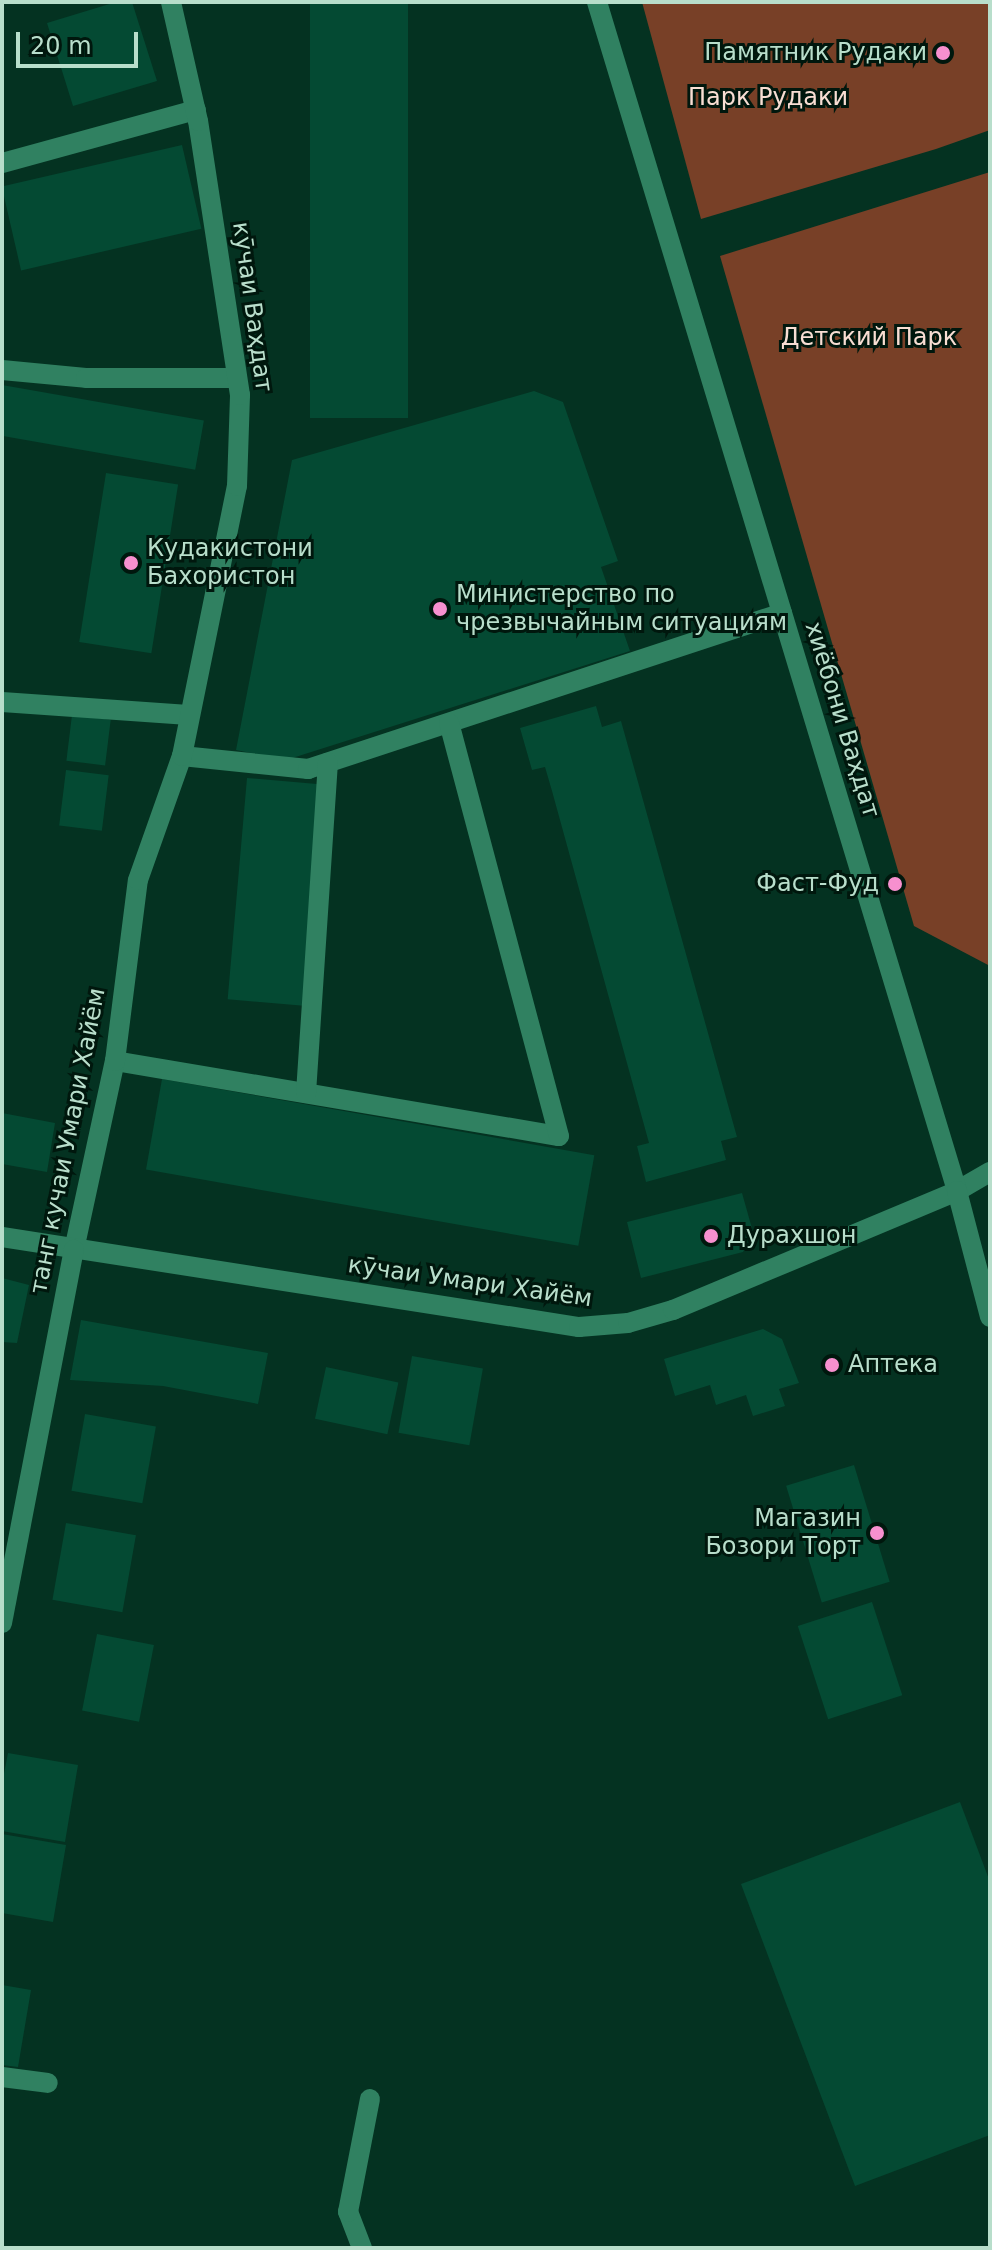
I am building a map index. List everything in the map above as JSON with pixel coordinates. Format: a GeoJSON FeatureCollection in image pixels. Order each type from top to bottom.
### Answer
{"type":"FeatureCollection","features":[{"type":"Feature","properties":{"kind":"street","name":"кӯчаи Ваҳдат"},"geometry":{"type":"LineString","coordinates":[[171,2],[196,110],[240,395],[237,486],[189,715]]}},
{"type":"Feature","properties":{"kind":"street","name":"хиёбони Ваҳдат"},"geometry":{"type":"LineString","coordinates":[[597,2],[957,1191],[990,1317]]}},
{"type":"Feature","properties":{"kind":"street"},"geometry":{"type":"LineString","coordinates":[[2,163],[196,110]]}},
{"type":"Feature","properties":{"kind":"street"},"geometry":{"type":"LineString","coordinates":[[2,370],[86,378],[237,378]]}},
{"type":"Feature","properties":{"kind":"street"},"geometry":{"type":"LineString","coordinates":[[182,756],[308,769],[782,613]]}},
{"type":"Feature","properties":{"kind":"street"},"geometry":{"type":"LineString","coordinates":[[2,702],[189,715]]}},
{"type":"Feature","properties":{"kind":"street","name":"танг кучаи Умари Хайём"},"geometry":{"type":"LineString","coordinates":[[2,1623],[74,1250],[115,1061],[138,880],[182,756],[189,715]]}},
{"type":"Feature","properties":{"kind":"street"},"geometry":{"type":"LineString","coordinates":[[115,1061],[559,1136],[449,723]]}},
{"type":"Feature","properties":{"kind":"street"},"geometry":{"type":"LineString","coordinates":[[306,1093],[328,763]]}},
{"type":"Feature","properties":{"kind":"street","name":"кӯчаи Умари Хайём"},"geometry":{"type":"LineString","coordinates":[[2,1237],[579,1327],[628,1323],[673,1310],[957,1191],[990,1172]]}},
{"type":"Feature","properties":{"kind":"street"},"geometry":{"type":"LineString","coordinates":[[2,2077],[48,2083]]}},
{"type":"Feature","properties":{"kind":"street"},"geometry":{"type":"LineString","coordinates":[[362,2248],[348,2212],[370,2099]]}},
{"type":"Feature","properties":{"kind":"green space","name":"Парк Рудаки"},"geometry":{"type":"Polygon","coordinates":[[[642,2],[990,2],[990,130],[701,219],[642,2]]]}},
{"type":"Feature","properties":{"kind":"green space","name":"Детский Парк"},"geometry":{"type":"Polygon","coordinates":[[[990,172],[990,966],[914,926],[720,256],[990,172]]]}},
{"type":"Feature","properties":{"kind":"building"},"geometry":{"type":"Polygon","coordinates":[[[116,2],[132,2],[157,81],[73,106],[47,23],[116,2]]]}},
{"type":"Feature","properties":{"kind":"building"},"geometry":{"type":"Polygon","coordinates":[[[310,2],[408,2],[408,418],[310,418],[310,2]]]}},
{"type":"Feature","properties":{"kind":"building"},"geometry":{"type":"Polygon","coordinates":[[[182,145],[201,229],[21,270],[2,187],[182,145]]]}},
{"type":"Feature","properties":{"kind":"building"},"geometry":{"type":"Polygon","coordinates":[[[2,385],[204,421],[195,470],[2,436],[2,385]]]}},
{"type":"Feature","properties":{"kind":"building","name":"Министерство по чрезвычайным ситуациям"},"geometry":{"type":"Polygon","coordinates":[[[534,391],[563,402],[618,561],[601,567],[630,651],[286,760],[236,750],[292,460],[534,391]]]}},
{"type":"Feature","properties":{"kind":"building","name":"Кудакистони Бахористон"},"geometry":{"type":"Polygon","coordinates":[[[106,473],[178,484],[151,653],[79,642],[106,473]]]}},
{"type":"Feature","properties":{"kind":"building"},"geometry":{"type":"Polygon","coordinates":[[[596,706],[602,727],[621,721],[737,1137],[721,1141],[726,1160],[646,1182],[637,1146],[649,1143],[552,791],[545,767],[532,770],[520,728],[596,706]]]}},
{"type":"Feature","properties":{"kind":"building"},"geometry":{"type":"Polygon","coordinates":[[[72,715],[111,720],[105,765],[66,761],[72,715]]]}},
{"type":"Feature","properties":{"kind":"building"},"geometry":{"type":"Polygon","coordinates":[[[66,770],[109,775],[102,831],[59,826],[66,770]]]}},
{"type":"Feature","properties":{"kind":"building"},"geometry":{"type":"Polygon","coordinates":[[[247,778],[323,785],[303,1006],[228,999],[247,778]]]}},
{"type":"Feature","properties":{"kind":"building"},"geometry":{"type":"Polygon","coordinates":[[[162,1079],[594,1155],[578,1246],[146,1170],[162,1079]]]}},
{"type":"Feature","properties":{"kind":"building"},"geometry":{"type":"Polygon","coordinates":[[[2,1113],[55,1123],[47,1172],[2,1164],[2,1113]]]}},
{"type":"Feature","properties":{"kind":"building"},"geometry":{"type":"Polygon","coordinates":[[[742,1193],[753,1232],[743,1252],[641,1278],[627,1222],[742,1193]]]}},
{"type":"Feature","properties":{"kind":"building"},"geometry":{"type":"Polygon","coordinates":[[[2,1278],[29,1285],[17,1343],[2,1342],[2,1278]]]}},
{"type":"Feature","properties":{"kind":"building"},"geometry":{"type":"Polygon","coordinates":[[[81,1320],[268,1353],[258,1404],[163,1386],[70,1380],[81,1320]]]}},
{"type":"Feature","properties":{"kind":"building"},"geometry":{"type":"Polygon","coordinates":[[[763,1329],[782,1339],[799,1383],[779,1389],[785,1406],[753,1416],[746,1395],[716,1405],[710,1385],[675,1396],[664,1359],[763,1329]]]}},
{"type":"Feature","properties":{"kind":"building"},"geometry":{"type":"Polygon","coordinates":[[[412,1356],[483,1369],[469,1445],[398,1433],[412,1356]]]}},
{"type":"Feature","properties":{"kind":"building"},"geometry":{"type":"Polygon","coordinates":[[[326,1367],[398,1382],[387,1434],[315,1419],[326,1367]]]}},
{"type":"Feature","properties":{"kind":"building"},"geometry":{"type":"Polygon","coordinates":[[[85,1414],[156,1427],[142,1503],[71,1491],[85,1414]]]}},
{"type":"Feature","properties":{"kind":"building"},"geometry":{"type":"Polygon","coordinates":[[[854,1465],[890,1582],[822,1602],[786,1486],[854,1465]]]}},
{"type":"Feature","properties":{"kind":"building"},"geometry":{"type":"Polygon","coordinates":[[[66,1523],[136,1535],[122,1612],[52,1600],[66,1523]]]}},
{"type":"Feature","properties":{"kind":"building"},"geometry":{"type":"Polygon","coordinates":[[[872,1602],[902,1695],[828,1719],[798,1626],[872,1602]]]}},
{"type":"Feature","properties":{"kind":"building"},"geometry":{"type":"Polygon","coordinates":[[[97,1634],[154,1645],[139,1722],[82,1711],[97,1634]]]}},
{"type":"Feature","properties":{"kind":"building"},"geometry":{"type":"Polygon","coordinates":[[[8,1753],[78,1765],[65,1842],[2,1831],[2,1784],[8,1753]]]}},
{"type":"Feature","properties":{"kind":"building"},"geometry":{"type":"Polygon","coordinates":[[[960,1802],[990,1882],[990,2135],[855,2186],[741,1884],[960,1802]]]}},
{"type":"Feature","properties":{"kind":"building"},"geometry":{"type":"Polygon","coordinates":[[[2,1834],[66,1845],[53,1922],[2,1913],[2,1834]]]}},
{"type":"Feature","properties":{"kind":"building"},"geometry":{"type":"Polygon","coordinates":[[[2,1985],[31,1990],[18,2067],[2,2065],[2,1985]]]}},
{"type":"Feature","properties":{"kind":"place","name":"Памятник Рудаки"},"geometry":{"type":"Point","coordinates":[943,53]}},
{"type":"Feature","properties":{"kind":"place","name":"Кудакистони Бахористон"},"geometry":{"type":"Point","coordinates":[131,563]}},
{"type":"Feature","properties":{"kind":"place","name":"Министерство по чрезвычайным ситуациям"},"geometry":{"type":"Point","coordinates":[440,609]}},
{"type":"Feature","properties":{"kind":"place","name":"Фаст-Фуд"},"geometry":{"type":"Point","coordinates":[895,884]}},
{"type":"Feature","properties":{"kind":"place","name":"Дурахшон"},"geometry":{"type":"Point","coordinates":[711,1236]}},
{"type":"Feature","properties":{"kind":"place","name":"Аптека"},"geometry":{"type":"Point","coordinates":[832,1365]}},
{"type":"Feature","properties":{"kind":"place","name":"Магазин Бозори Торт"},"geometry":{"type":"Point","coordinates":[877,1533]}}]}
